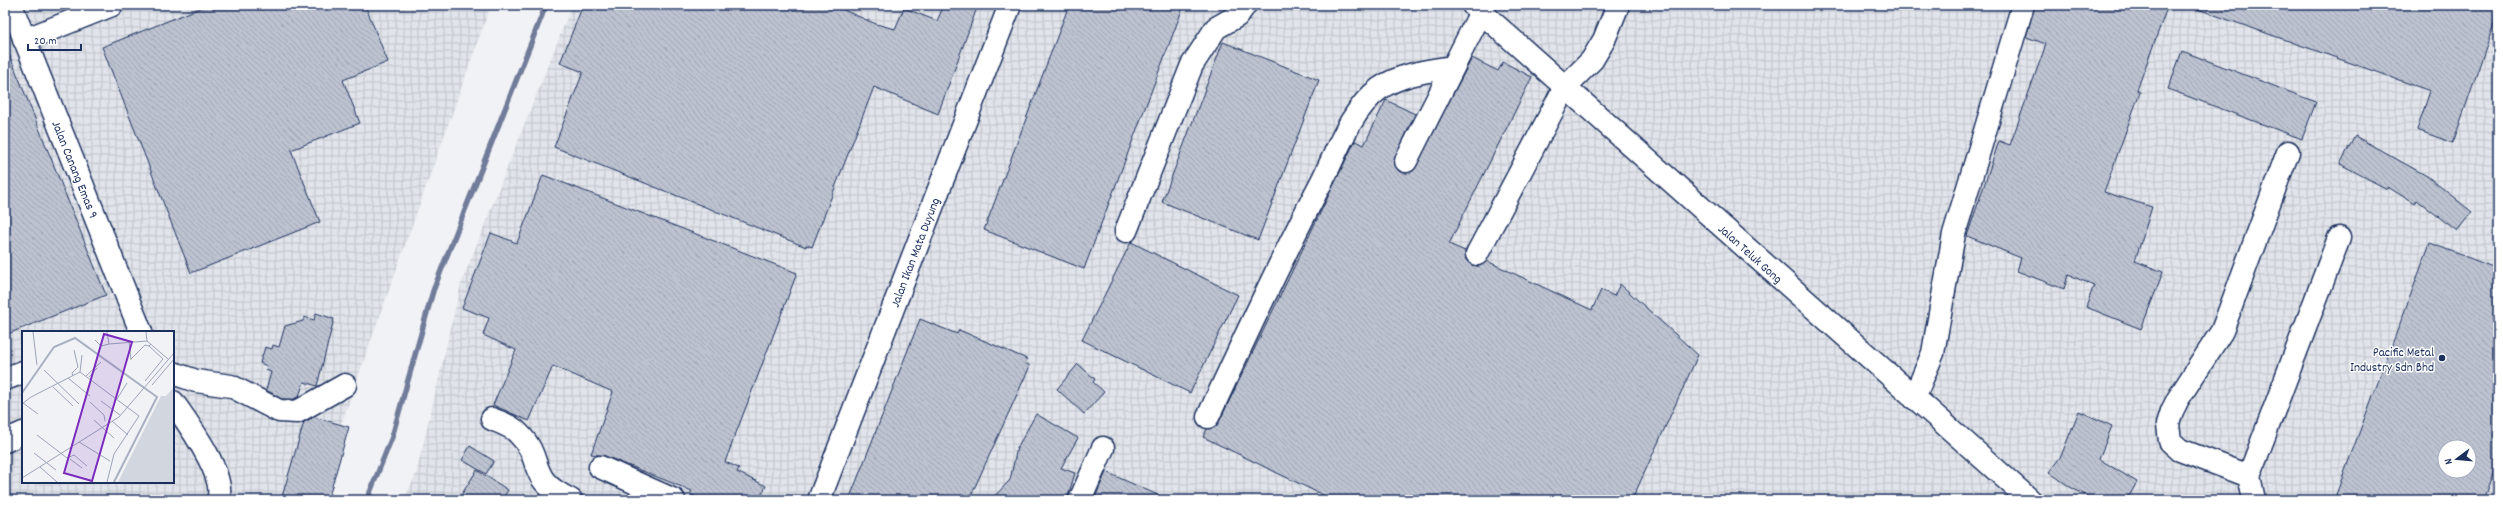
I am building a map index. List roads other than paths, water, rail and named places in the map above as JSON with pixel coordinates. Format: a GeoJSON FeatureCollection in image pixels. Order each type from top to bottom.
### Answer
{"type":"FeatureCollection","features":[{"type":"Feature","properties":{"kind":"street","name":"Jalan Canang Emas 9"},"geometry":{"type":"LineString","coordinates":[[11,5],[141,331]]}},
{"type":"Feature","properties":{"kind":"street"},"geometry":{"type":"LineString","coordinates":[[24,40],[112,5]]}},
{"type":"Feature","properties":{"kind":"street","name":"Jalan Ikan Mata Duyung"},"geometry":{"type":"LineString","coordinates":[[819,500],[1010,5]]}},
{"type":"Feature","properties":{"kind":"street"},"geometry":{"type":"LineString","coordinates":[[1126,231],[1192,65],[1216,28],[1237,16],[1245,5]]}},
{"type":"Feature","properties":{"kind":"street"},"geometry":{"type":"LineString","coordinates":[[1477,254],[1565,87],[1592,60],[1604,40],[1618,5]]}},
{"type":"Feature","properties":{"kind":"street"},"geometry":{"type":"LineString","coordinates":[[1914,398],[1933,353],[1954,234],[2023,5]]}},
{"type":"Feature","properties":{"kind":"street"},"geometry":{"type":"LineString","coordinates":[[1406,161],[1453,67],[1477,9]]}},
{"type":"Feature","properties":{"kind":"street","name":"Jalan Teluk Gong"},"geometry":{"type":"LineString","coordinates":[[1477,9],[2030,500]]}},
{"type":"Feature","properties":{"kind":"street"},"geometry":{"type":"LineString","coordinates":[[1208,417],[1281,260],[1357,112],[1378,90],[1393,81],[1426,71],[1453,67]]}},
{"type":"Feature","properties":{"kind":"street"},"geometry":{"type":"LineString","coordinates":[[2249,476],[2180,450],[2170,441],[2168,424],[2178,399],[2222,331],[2288,152]]}},
{"type":"Feature","properties":{"kind":"street"},"geometry":{"type":"LineString","coordinates":[[2254,500],[2249,476],[2339,238]]}},
{"type":"Feature","properties":{"kind":"street"},"geometry":{"type":"LineString","coordinates":[[5,380],[22,372]]}},
{"type":"Feature","properties":{"kind":"street"},"geometry":{"type":"LineString","coordinates":[[174,373],[196,381],[231,386],[279,411],[297,412],[345,385]]}},
{"type":"Feature","properties":{"kind":"street"},"geometry":{"type":"LineString","coordinates":[[174,403],[202,443],[216,476],[218,500]]}},
{"type":"Feature","properties":{"kind":"street"},"geometry":{"type":"LineString","coordinates":[[492,419],[518,433],[527,444],[542,480],[549,488],[571,500]]}},
{"type":"Feature","properties":{"kind":"street"},"geometry":{"type":"LineString","coordinates":[[5,441],[22,433]]}},
{"type":"Feature","properties":{"kind":"street"},"geometry":{"type":"LineString","coordinates":[[1080,500],[1103,448]]}},
{"type":"Feature","properties":{"kind":"street"},"geometry":{"type":"LineString","coordinates":[[600,467],[674,500]]}},
{"type":"Feature","properties":{"kind":"waterway"},"geometry":{"type":"LineString","coordinates":[[367,500],[392,437],[433,291],[546,5]]}},
{"type":"Feature","properties":{"kind":"place","name":"Pacific Metal Industry Sdn Bhd"},"geometry":{"type":"Point","coordinates":[2442,358]}}]}
